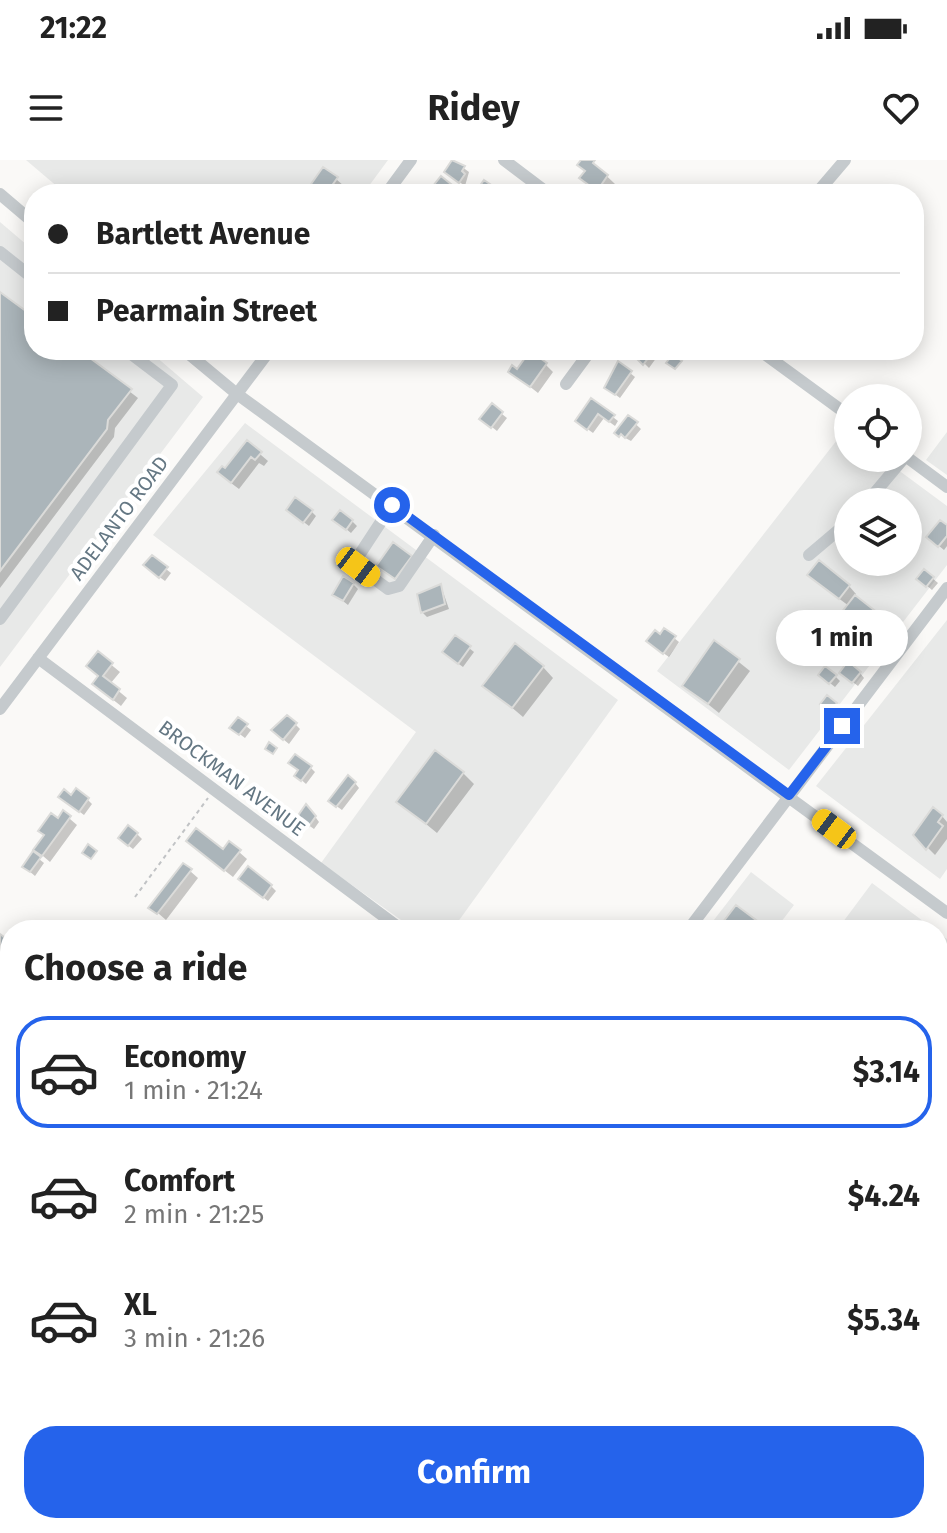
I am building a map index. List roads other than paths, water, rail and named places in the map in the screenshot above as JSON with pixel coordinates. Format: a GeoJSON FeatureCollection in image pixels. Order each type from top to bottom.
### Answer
{"type":"FeatureCollection","features":[{"type":"Feature","properties":{"kind":"street"},"geometry":{"type":"LineString","coordinates":[[393,184],[411,160]]}},
{"type":"Feature","properties":{"kind":"street"},"geometry":{"type":"LineString","coordinates":[[504,160],[536,184]]}},
{"type":"Feature","properties":{"kind":"street"},"geometry":{"type":"LineString","coordinates":[[825,184],[845,160]]}},
{"type":"Feature","properties":{"kind":"street"},"geometry":{"type":"LineString","coordinates":[[0,194],[24,214]]}},
{"type":"Feature","properties":{"kind":"street"},"geometry":{"type":"LineString","coordinates":[[0,252],[24,271]]}},
{"type":"Feature","properties":{"kind":"street"},"geometry":{"type":"LineString","coordinates":[[0,619],[172,385],[139,360]]}},
{"type":"Feature","properties":{"kind":"street"},"geometry":{"type":"LineString","coordinates":[[196,360],[237,394],[434,535],[947,913]]}},
{"type":"Feature","properties":{"kind":"street","name":"ADELANTO ROAD"},"geometry":{"type":"LineString","coordinates":[[0,709],[262,360]]}},
{"type":"Feature","properties":{"kind":"street"},"geometry":{"type":"LineString","coordinates":[[566,384],[584,360]]}},
{"type":"Feature","properties":{"kind":"street"},"geometry":{"type":"LineString","coordinates":[[773,360],[834,405]]}},
{"type":"Feature","properties":{"kind":"street"},"geometry":{"type":"LineString","coordinates":[[922,469],[947,487]]}},
{"type":"Feature","properties":{"kind":"street"},"geometry":{"type":"LineString","coordinates":[[879,488],[894,472]]}},
{"type":"Feature","properties":{"kind":"street"},"geometry":{"type":"LineString","coordinates":[[392,505],[358,553],[358,567],[368,575],[388,589],[394,589],[434,535]]}},
{"type":"Feature","properties":{"kind":"street"},"geometry":{"type":"LineString","coordinates":[[809,555],[834,534]]}},
{"type":"Feature","properties":{"kind":"street"},"geometry":{"type":"LineString","coordinates":[[695,920],[947,588]]}},
{"type":"Feature","properties":{"kind":"street","name":"BROCKMAN AVENUE"},"geometry":{"type":"LineString","coordinates":[[38,658],[389,920]]}}]}
